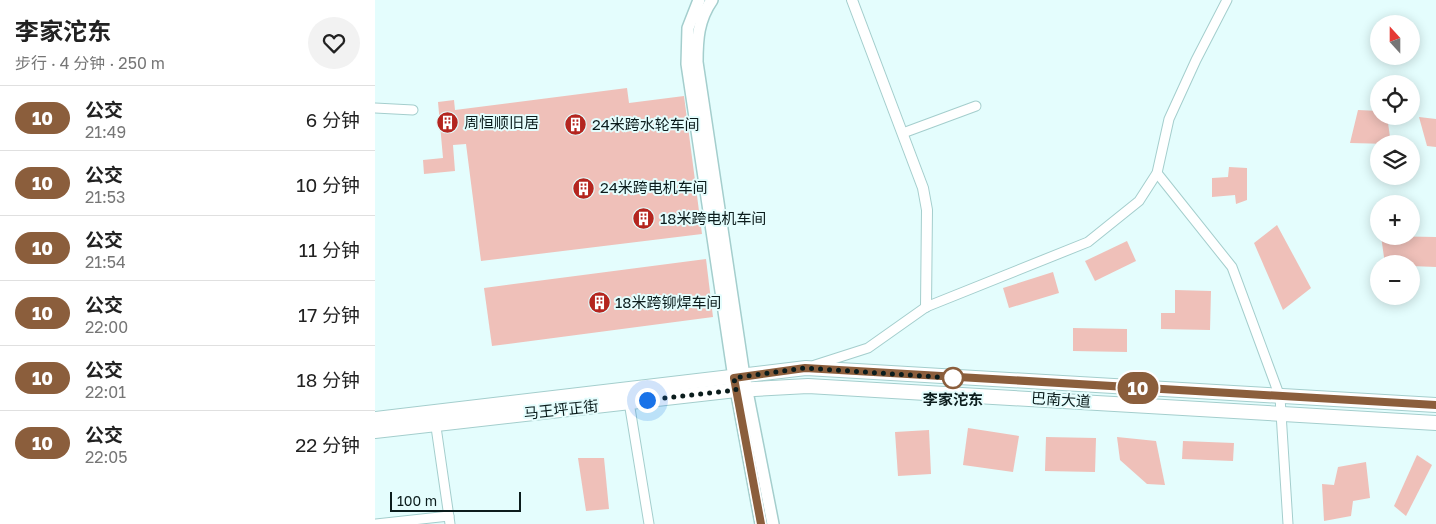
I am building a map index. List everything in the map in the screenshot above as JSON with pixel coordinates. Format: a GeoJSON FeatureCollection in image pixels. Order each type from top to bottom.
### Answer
{"type":"FeatureCollection","features":[{"type":"Feature","properties":{"kind":"main road"},"geometry":{"type":"LineString","coordinates":[[699,0],[688,28],[687,64],[740,383],[773,524]]}},
{"type":"Feature","properties":{"kind":"main road"},"geometry":{"type":"LineString","coordinates":[[711,0],[700,23],[697,40],[697,62],[761,524]]}},
{"type":"Feature","properties":{"kind":"main road","name":"巴南大道"},"geometry":{"type":"LineString","coordinates":[[740,383],[805,368],[1436,405]]}},
{"type":"Feature","properties":{"kind":"main road","name":"巴南大道"},"geometry":{"type":"LineString","coordinates":[[740,383],[965,394],[1436,423]]}},
{"type":"Feature","properties":{"kind":"main road","name":"马王坪正街"},"geometry":{"type":"LineString","coordinates":[[375,419],[434,417],[629,402],[740,383]]}},
{"type":"Feature","properties":{"kind":"main road","name":"马王坪正街"},"geometry":{"type":"LineString","coordinates":[[375,431],[434,417],[740,383]]}},
{"type":"Feature","properties":{"kind":"street"},"geometry":{"type":"LineString","coordinates":[[852,0],[923,188],[927,210],[926,307]]}},
{"type":"Feature","properties":{"kind":"street"},"geometry":{"type":"LineString","coordinates":[[805,368],[868,348],[926,307],[1088,242],[1139,201],[1157,173],[1169,119],[1195,60],[1227,0]]}},
{"type":"Feature","properties":{"kind":"street"},"geometry":{"type":"LineString","coordinates":[[903,134],[976,106]]}},
{"type":"Feature","properties":{"kind":"street"},"geometry":{"type":"LineString","coordinates":[[375,108],[413,110]]}},
{"type":"Feature","properties":{"kind":"street"},"geometry":{"type":"LineString","coordinates":[[1157,173],[1232,267],[1280,397],[1289,524]]}},
{"type":"Feature","properties":{"kind":"street"},"geometry":{"type":"LineString","coordinates":[[629,402],[649,524]]}},
{"type":"Feature","properties":{"kind":"street"},"geometry":{"type":"LineString","coordinates":[[376,524],[450,520],[434,417]]}},
{"type":"Feature","properties":{"kind":"building"},"geometry":{"type":"Polygon","coordinates":[[[627,88],[629,103],[684,96],[702,234],[481,261],[466,144],[453,145],[455,171],[424,174],[423,160],[443,158],[438,102],[454,100],[455,110],[627,88]]]}},
{"type":"Feature","properties":{"kind":"building"},"geometry":{"type":"Polygon","coordinates":[[[1358,110],[1370,111],[1370,125],[1388,125],[1390,135],[1370,135],[1370,143],[1350,143],[1358,110]]]}},
{"type":"Feature","properties":{"kind":"building"},"geometry":{"type":"Polygon","coordinates":[[[1420,117],[1436,119],[1436,147],[1427,146],[1420,117]]]}},
{"type":"Feature","properties":{"kind":"building"},"geometry":{"type":"Polygon","coordinates":[[[1229,167],[1247,168],[1247,200],[1236,204],[1235,195],[1212,197],[1212,178],[1228,177],[1229,167]]]}},
{"type":"Feature","properties":{"kind":"building"},"geometry":{"type":"Polygon","coordinates":[[[1277,225],[1311,288],[1283,310],[1254,243],[1277,225]]]}},
{"type":"Feature","properties":{"kind":"building"},"geometry":{"type":"Polygon","coordinates":[[[1420,237],[1436,237],[1436,267],[1420,266],[1420,255],[1384,255],[1382,245],[1420,245],[1420,237]]]}},
{"type":"Feature","properties":{"kind":"building"},"geometry":{"type":"Polygon","coordinates":[[[1127,241],[1136,261],[1095,281],[1085,261],[1127,241]]]}},
{"type":"Feature","properties":{"kind":"building","name":"18米跨铆焊车间"},"geometry":{"type":"Polygon","coordinates":[[[706,259],[713,317],[492,346],[484,288],[706,259]]]}},
{"type":"Feature","properties":{"kind":"building"},"geometry":{"type":"Polygon","coordinates":[[[1053,272],[1059,293],[1009,308],[1003,288],[1053,272]]]}},
{"type":"Feature","properties":{"kind":"building"},"geometry":{"type":"Polygon","coordinates":[[[1175,290],[1211,291],[1210,330],[1161,329],[1161,313],[1175,313],[1175,290]]]}},
{"type":"Feature","properties":{"kind":"building"},"geometry":{"type":"Polygon","coordinates":[[[1073,328],[1127,329],[1127,352],[1073,351],[1073,328]]]}},
{"type":"Feature","properties":{"kind":"building"},"geometry":{"type":"Polygon","coordinates":[[[968,428],[1019,436],[1013,472],[963,465],[968,428]]]}},
{"type":"Feature","properties":{"kind":"building"},"geometry":{"type":"Polygon","coordinates":[[[929,430],[931,474],[898,476],[895,432],[929,430]]]}},
{"type":"Feature","properties":{"kind":"building"},"geometry":{"type":"Polygon","coordinates":[[[1046,437],[1096,438],[1095,472],[1045,471],[1046,437]]]}},
{"type":"Feature","properties":{"kind":"building"},"geometry":{"type":"Polygon","coordinates":[[[1117,437],[1156,441],[1165,485],[1147,484],[1120,460],[1117,437]]]}},
{"type":"Feature","properties":{"kind":"building"},"geometry":{"type":"Polygon","coordinates":[[[1183,441],[1234,443],[1233,461],[1182,459],[1183,441]]]}},
{"type":"Feature","properties":{"kind":"building"},"geometry":{"type":"Polygon","coordinates":[[[1417,455],[1432,465],[1406,516],[1394,506],[1417,455]]]}},
{"type":"Feature","properties":{"kind":"building"},"geometry":{"type":"Polygon","coordinates":[[[578,458],[604,458],[609,509],[586,511],[578,458]]]}},
{"type":"Feature","properties":{"kind":"building"},"geometry":{"type":"Polygon","coordinates":[[[1366,462],[1370,498],[1353,501],[1351,516],[1324,521],[1322,484],[1334,485],[1338,467],[1366,462]]]}},
{"type":"Feature","properties":{"kind":"bus line","name":"10"},"geometry":{"type":"LineString","coordinates":[[761,524],[734,378],[805,368],[1436,405]]}},
{"type":"Feature","properties":{"kind":"place","name":"周恒顺旧居"},"geometry":{"type":"Point","coordinates":[448,123]}},
{"type":"Feature","properties":{"kind":"place","name":"24米跨水轮车间"},"geometry":{"type":"Point","coordinates":[576,125]}},
{"type":"Feature","properties":{"kind":"place","name":"24米跨电机车间"},"geometry":{"type":"Point","coordinates":[584,188]}},
{"type":"Feature","properties":{"kind":"place","name":"18米跨电机车间"},"geometry":{"type":"Point","coordinates":[644,219]}},
{"type":"Feature","properties":{"kind":"place","name":"18米跨铆焊车间"},"geometry":{"type":"Point","coordinates":[599,303]}},
{"type":"Feature","properties":{"kind":"place","name":"李家沱东"},"geometry":{"type":"Point","coordinates":[953,378]}},
{"type":"Feature","properties":{"kind":"route"},"geometry":{"type":"LineString","coordinates":[[647,400],[736,390],[734,378],[805,368],[953,378]]}}]}
